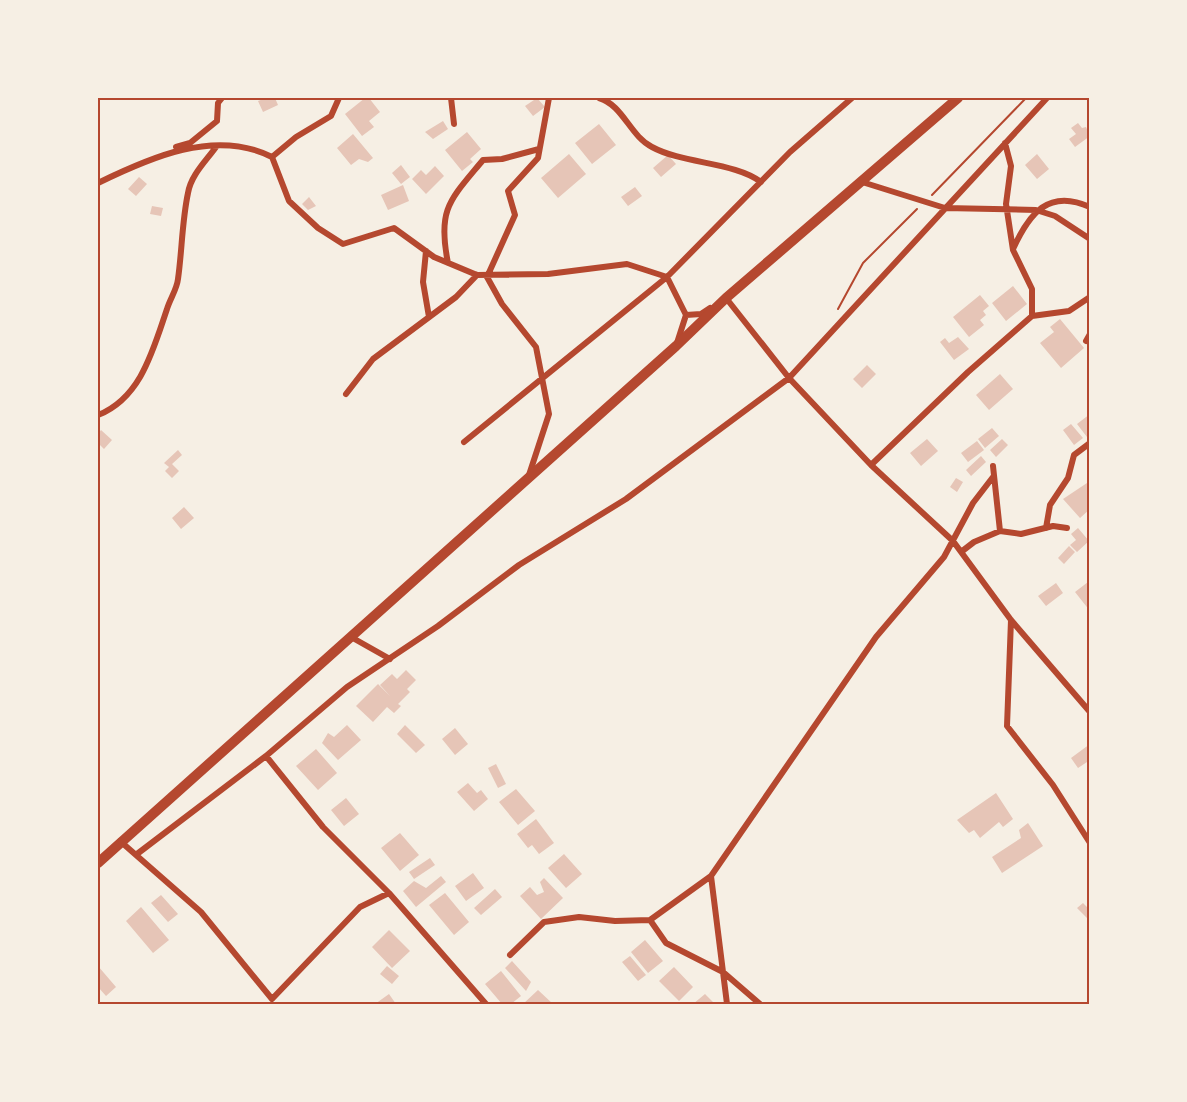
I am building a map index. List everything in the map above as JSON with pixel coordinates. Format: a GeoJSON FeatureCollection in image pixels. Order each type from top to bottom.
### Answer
{"type":"FeatureCollection","features":[{"type":"Feature","properties":{"kind":"highway"},"geometry":{"type":"LineString","coordinates":[[98,863],[676,346],[726,298],[958,98]]}},
{"type":"Feature","properties":{"kind":"street"},"geometry":{"type":"LineString","coordinates":[[98,183],[190,143],[218,121],[218,102],[222,98]]}},
{"type":"Feature","properties":{"kind":"street"},"geometry":{"type":"LineString","coordinates":[[272,157],[296,137],[331,116],[339,98]]}},
{"type":"Feature","properties":{"kind":"street"},"geometry":{"type":"LineString","coordinates":[[451,98],[454,124]]}},
{"type":"Feature","properties":{"kind":"street"},"geometry":{"type":"LineString","coordinates":[[486,277],[515,215],[508,191],[538,158],[549,98]]}},
{"type":"Feature","properties":{"kind":"street"},"geometry":{"type":"LineString","coordinates":[[598,98],[611,99],[650,146],[691,161],[752,175],[761,182]]}},
{"type":"Feature","properties":{"kind":"street"},"geometry":{"type":"LineString","coordinates":[[464,442],[668,277],[790,152],[852,98]]}},
{"type":"Feature","properties":{"kind":"street"},"geometry":{"type":"LineString","coordinates":[[137,854],[266,756],[347,687],[390,659],[519,565],[626,499],[789,378],[1047,98]]}},
{"type":"Feature","properties":{"kind":"street"},"geometry":{"type":"LineString","coordinates":[[1005,143],[1011,166],[1006,204],[1013,250],[1032,288],[1032,316]]}},
{"type":"Feature","properties":{"kind":"street"},"geometry":{"type":"LineString","coordinates":[[167,152],[216,147],[260,151],[272,157],[289,201],[318,228],[343,244],[394,228],[426,251],[448,263],[486,277],[548,274],[627,264],[668,277],[686,315],[676,346]]}},
{"type":"Feature","properties":{"kind":"street"},"geometry":{"type":"LineString","coordinates":[[98,415],[114,409],[126,398],[145,370],[178,280],[180,242],[186,219],[188,193],[194,176],[216,147]]}},
{"type":"Feature","properties":{"kind":"street"},"geometry":{"type":"LineString","coordinates":[[448,263],[442,235],[448,203],[483,160],[502,159],[539,149]]}},
{"type":"Feature","properties":{"kind":"street"},"geometry":{"type":"LineString","coordinates":[[862,182],[945,208],[1036,210],[1066,200],[1089,207]]}},
{"type":"Feature","properties":{"kind":"street"},"geometry":{"type":"LineString","coordinates":[[1036,210],[1055,216],[1089,239]]}},
{"type":"Feature","properties":{"kind":"street"},"geometry":{"type":"LineString","coordinates":[[1013,250],[1026,221],[1036,210]]}},
{"type":"Feature","properties":{"kind":"street"},"geometry":{"type":"LineString","coordinates":[[426,251],[423,282],[429,317]]}},
{"type":"Feature","properties":{"kind":"street"},"geometry":{"type":"LineString","coordinates":[[346,394],[373,359],[397,344],[456,297],[477,275]]}},
{"type":"Feature","properties":{"kind":"street"},"geometry":{"type":"LineString","coordinates":[[486,277],[502,304],[536,347],[549,414],[529,476]]}},
{"type":"Feature","properties":{"kind":"street"},"geometry":{"type":"LineString","coordinates":[[871,465],[968,372],[1032,316],[1069,311],[1089,297]]}},
{"type":"Feature","properties":{"kind":"street"},"geometry":{"type":"LineString","coordinates":[[686,315],[701,314],[726,298],[789,378],[871,465],[953,541],[1011,620],[1089,712]]}},
{"type":"Feature","properties":{"kind":"street"},"geometry":{"type":"LineString","coordinates":[[1046,528],[1050,505],[1068,478],[1074,455],[1089,443]]}},
{"type":"Feature","properties":{"kind":"street"},"geometry":{"type":"LineString","coordinates":[[993,466],[1000,531]]}},
{"type":"Feature","properties":{"kind":"street"},"geometry":{"type":"LineString","coordinates":[[510,955],[544,922],[579,917],[615,921],[650,920],[711,876],[876,637],[944,556],[973,503],[993,477]]}},
{"type":"Feature","properties":{"kind":"street"},"geometry":{"type":"LineString","coordinates":[[961,552],[974,542],[1000,531],[1021,534],[1046,528],[1067,528]]}},
{"type":"Feature","properties":{"kind":"street"},"geometry":{"type":"LineString","coordinates":[[1011,620],[1007,726],[1053,786],[1089,843]]}},
{"type":"Feature","properties":{"kind":"street"},"geometry":{"type":"LineString","coordinates":[[351,637],[390,659]]}},
{"type":"Feature","properties":{"kind":"street"},"geometry":{"type":"LineString","coordinates":[[266,756],[323,827],[390,893],[486,1005]]}},
{"type":"Feature","properties":{"kind":"street"},"geometry":{"type":"LineString","coordinates":[[120,841],[201,912],[272,999]]}},
{"type":"Feature","properties":{"kind":"street"},"geometry":{"type":"LineString","coordinates":[[711,876],[727,1005]]}},
{"type":"Feature","properties":{"kind":"street"},"geometry":{"type":"LineString","coordinates":[[266,1005],[360,907],[390,893]]}},
{"type":"Feature","properties":{"kind":"street"},"geometry":{"type":"LineString","coordinates":[[650,920],[666,942],[723,972],[760,1005]]}},
{"type":"Feature","properties":{"kind":"building"},"geometry":{"type":"Polygon","coordinates":[[[275,98],[278,105],[263,112],[258,101],[275,98]]]}},
{"type":"Feature","properties":{"kind":"building"},"geometry":{"type":"Polygon","coordinates":[[[365,98],[369,98],[380,112],[369,121],[374,127],[362,136],[345,114],[365,98]]]}},
{"type":"Feature","properties":{"kind":"building"},"geometry":{"type":"Polygon","coordinates":[[[537,98],[545,107],[533,116],[525,106],[537,98]]]}},
{"type":"Feature","properties":{"kind":"building"},"geometry":{"type":"Polygon","coordinates":[[[443,121],[448,129],[433,139],[425,132],[443,121]]]}},
{"type":"Feature","properties":{"kind":"building"},"geometry":{"type":"Polygon","coordinates":[[[1078,123],[1082,128],[1086,127],[1090,136],[1075,147],[1069,139],[1076,134],[1071,128],[1078,123]]]}},
{"type":"Feature","properties":{"kind":"building"},"geometry":{"type":"Polygon","coordinates":[[[599,124],[616,145],[592,164],[575,143],[599,124]]]}},
{"type":"Feature","properties":{"kind":"building"},"geometry":{"type":"Polygon","coordinates":[[[467,132],[481,149],[470,159],[473,162],[462,171],[445,150],[467,132]]]}},
{"type":"Feature","properties":{"kind":"building"},"geometry":{"type":"Polygon","coordinates":[[[353,134],[373,158],[368,162],[359,159],[351,165],[337,148],[353,134]]]}},
{"type":"Feature","properties":{"kind":"building"},"geometry":{"type":"Polygon","coordinates":[[[569,154],[586,174],[558,198],[541,178],[569,154]]]}},
{"type":"Feature","properties":{"kind":"building"},"geometry":{"type":"Polygon","coordinates":[[[1037,154],[1049,169],[1037,179],[1025,165],[1037,154]]]}},
{"type":"Feature","properties":{"kind":"building"},"geometry":{"type":"Polygon","coordinates":[[[668,155],[676,164],[661,177],[653,168],[668,155]]]}},
{"type":"Feature","properties":{"kind":"building"},"geometry":{"type":"Polygon","coordinates":[[[401,165],[410,177],[401,184],[392,173],[401,165]]]}},
{"type":"Feature","properties":{"kind":"building"},"geometry":{"type":"Polygon","coordinates":[[[435,166],[444,176],[426,194],[412,179],[421,170],[426,175],[435,166]]]}},
{"type":"Feature","properties":{"kind":"building"},"geometry":{"type":"Polygon","coordinates":[[[139,177],[147,184],[136,196],[128,189],[139,177]]]}},
{"type":"Feature","properties":{"kind":"building"},"geometry":{"type":"Polygon","coordinates":[[[403,185],[409,201],[388,210],[381,195],[403,185]]]}},
{"type":"Feature","properties":{"kind":"building"},"geometry":{"type":"Polygon","coordinates":[[[635,187],[642,196],[628,206],[621,197],[635,187]]]}},
{"type":"Feature","properties":{"kind":"building"},"geometry":{"type":"Polygon","coordinates":[[[309,197],[316,206],[308,210],[302,204],[309,197]]]}},
{"type":"Feature","properties":{"kind":"building"},"geometry":{"type":"Polygon","coordinates":[[[152,206],[163,208],[161,216],[150,214],[152,206]]]}},
{"type":"Feature","properties":{"kind":"building"},"geometry":{"type":"Polygon","coordinates":[[[1013,286],[1027,304],[1006,321],[992,303],[1013,286]]]}},
{"type":"Feature","properties":{"kind":"building"},"geometry":{"type":"Polygon","coordinates":[[[980,295],[989,306],[983,311],[986,315],[980,320],[984,325],[969,337],[953,317],[980,295]]]}},
{"type":"Feature","properties":{"kind":"building"},"geometry":{"type":"Polygon","coordinates":[[[1060,319],[1084,348],[1061,368],[1040,343],[1054,332],[1050,327],[1060,319]]]}},
{"type":"Feature","properties":{"kind":"building"},"geometry":{"type":"Polygon","coordinates":[[[958,337],[969,349],[954,360],[940,342],[945,338],[949,343],[958,337]]]}},
{"type":"Feature","properties":{"kind":"building"},"geometry":{"type":"Polygon","coordinates":[[[867,365],[876,374],[862,388],[853,379],[867,365]]]}},
{"type":"Feature","properties":{"kind":"building"},"geometry":{"type":"Polygon","coordinates":[[[1000,374],[1013,389],[989,410],[976,395],[1000,374]]]}},
{"type":"Feature","properties":{"kind":"building"},"geometry":{"type":"Polygon","coordinates":[[[1090,414],[1090,435],[1087,437],[1077,424],[1090,414]]]}},
{"type":"Feature","properties":{"kind":"building"},"geometry":{"type":"Polygon","coordinates":[[[1071,424],[1083,438],[1074,445],[1063,430],[1071,424]]]}},
{"type":"Feature","properties":{"kind":"building"},"geometry":{"type":"Polygon","coordinates":[[[992,428],[999,436],[985,448],[978,439],[992,428]]]}},
{"type":"Feature","properties":{"kind":"building"},"geometry":{"type":"Polygon","coordinates":[[[101,430],[112,440],[104,449],[98,443],[98,434],[101,430]]]}},
{"type":"Feature","properties":{"kind":"building"},"geometry":{"type":"Polygon","coordinates":[[[927,439],[938,451],[921,466],[910,453],[927,439]]]}},
{"type":"Feature","properties":{"kind":"building"},"geometry":{"type":"Polygon","coordinates":[[[1002,439],[1008,445],[996,457],[990,450],[1002,439]]]}},
{"type":"Feature","properties":{"kind":"building"},"geometry":{"type":"Polygon","coordinates":[[[977,441],[984,450],[968,462],[961,453],[977,441]]]}},
{"type":"Feature","properties":{"kind":"building"},"geometry":{"type":"Polygon","coordinates":[[[178,450],[182,455],[172,464],[179,471],[172,478],[165,471],[169,467],[164,463],[178,450]]]}},
{"type":"Feature","properties":{"kind":"building"},"geometry":{"type":"Polygon","coordinates":[[[981,456],[986,462],[971,476],[966,470],[981,456]]]}},
{"type":"Feature","properties":{"kind":"building"},"geometry":{"type":"Polygon","coordinates":[[[956,478],[963,482],[957,492],[950,487],[956,478]]]}},
{"type":"Feature","properties":{"kind":"building"},"geometry":{"type":"Polygon","coordinates":[[[1090,481],[1090,509],[1080,518],[1063,499],[1090,481]]]}},
{"type":"Feature","properties":{"kind":"building"},"geometry":{"type":"Polygon","coordinates":[[[184,507],[194,518],[181,529],[172,518],[184,507]]]}},
{"type":"Feature","properties":{"kind":"building"},"geometry":{"type":"Polygon","coordinates":[[[1078,528],[1089,541],[1077,552],[1070,545],[1076,540],[1071,534],[1078,528]]]}},
{"type":"Feature","properties":{"kind":"building"},"geometry":{"type":"Polygon","coordinates":[[[1069,546],[1075,552],[1064,564],[1058,558],[1069,546]]]}},
{"type":"Feature","properties":{"kind":"building"},"geometry":{"type":"Polygon","coordinates":[[[1088,582],[1090,584],[1090,611],[1075,592],[1088,582]]]}},
{"type":"Feature","properties":{"kind":"building"},"geometry":{"type":"Polygon","coordinates":[[[1056,583],[1063,593],[1046,606],[1038,596],[1056,583]]]}},
{"type":"Feature","properties":{"kind":"building"},"geometry":{"type":"Polygon","coordinates":[[[406,670],[416,680],[407,689],[410,692],[398,704],[401,706],[394,713],[387,707],[373,722],[356,706],[378,684],[390,696],[380,685],[392,674],[397,679],[406,670]]]}},
{"type":"Feature","properties":{"kind":"building"},"geometry":{"type":"Polygon","coordinates":[[[347,725],[361,740],[338,760],[322,743],[328,733],[334,737],[347,725]]]}},
{"type":"Feature","properties":{"kind":"building"},"geometry":{"type":"Polygon","coordinates":[[[405,725],[425,745],[416,753],[397,734],[405,725]]]}},
{"type":"Feature","properties":{"kind":"building"},"geometry":{"type":"Polygon","coordinates":[[[455,728],[468,744],[455,755],[442,739],[455,728]]]}},
{"type":"Feature","properties":{"kind":"building"},"geometry":{"type":"Polygon","coordinates":[[[1090,744],[1090,760],[1078,768],[1071,758],[1090,744]]]}},
{"type":"Feature","properties":{"kind":"building"},"geometry":{"type":"Polygon","coordinates":[[[316,749],[337,773],[318,790],[296,766],[316,749]]]}},
{"type":"Feature","properties":{"kind":"building"},"geometry":{"type":"Polygon","coordinates":[[[496,764],[506,784],[498,788],[488,768],[496,764]]]}},
{"type":"Feature","properties":{"kind":"building"},"geometry":{"type":"Polygon","coordinates":[[[468,783],[477,793],[481,790],[488,799],[474,811],[457,792],[468,783]]]}},
{"type":"Feature","properties":{"kind":"building"},"geometry":{"type":"Polygon","coordinates":[[[516,789],[535,811],[518,825],[499,802],[516,789]]]}},
{"type":"Feature","properties":{"kind":"building"},"geometry":{"type":"Polygon","coordinates":[[[996,793],[1013,819],[1003,827],[999,822],[980,838],[974,830],[969,833],[957,820],[996,793]]]}},
{"type":"Feature","properties":{"kind":"building"},"geometry":{"type":"Polygon","coordinates":[[[346,798],[359,814],[344,826],[331,810],[346,798]]]}},
{"type":"Feature","properties":{"kind":"building"},"geometry":{"type":"Polygon","coordinates":[[[536,819],[554,843],[539,854],[532,845],[528,848],[517,834],[536,819]]]}},
{"type":"Feature","properties":{"kind":"building"},"geometry":{"type":"Polygon","coordinates":[[[1028,823],[1043,846],[1002,873],[992,857],[1021,838],[1019,830],[1028,823]]]}},
{"type":"Feature","properties":{"kind":"building"},"geometry":{"type":"Polygon","coordinates":[[[400,833],[419,855],[400,871],[381,848],[400,833]]]}},
{"type":"Feature","properties":{"kind":"building"},"geometry":{"type":"Polygon","coordinates":[[[564,854],[582,874],[566,888],[548,868],[564,854]]]}},
{"type":"Feature","properties":{"kind":"building"},"geometry":{"type":"Polygon","coordinates":[[[430,858],[435,865],[414,879],[409,872],[430,858]]]}},
{"type":"Feature","properties":{"kind":"building"},"geometry":{"type":"Polygon","coordinates":[[[473,873],[484,888],[466,901],[455,886],[473,873]]]}},
{"type":"Feature","properties":{"kind":"building"},"geometry":{"type":"Polygon","coordinates":[[[441,876],[446,882],[416,907],[403,891],[414,881],[426,888],[441,876]]]}},
{"type":"Feature","properties":{"kind":"building"},"geometry":{"type":"Polygon","coordinates":[[[544,878],[563,898],[541,919],[520,896],[530,887],[537,895],[544,892],[540,882],[544,878]]]}},
{"type":"Feature","properties":{"kind":"building"},"geometry":{"type":"Polygon","coordinates":[[[495,889],[502,897],[481,915],[474,908],[495,889]]]}},
{"type":"Feature","properties":{"kind":"building"},"geometry":{"type":"Polygon","coordinates":[[[445,893],[469,922],[454,935],[429,905],[445,893]]]}},
{"type":"Feature","properties":{"kind":"building"},"geometry":{"type":"Polygon","coordinates":[[[161,895],[178,914],[168,922],[151,903],[161,895]]]}},
{"type":"Feature","properties":{"kind":"building"},"geometry":{"type":"Polygon","coordinates":[[[1083,903],[1090,910],[1090,921],[1077,908],[1083,903]]]}},
{"type":"Feature","properties":{"kind":"building"},"geometry":{"type":"Polygon","coordinates":[[[141,907],[169,940],[153,953],[126,921],[141,907]]]}},
{"type":"Feature","properties":{"kind":"building"},"geometry":{"type":"Polygon","coordinates":[[[389,930],[410,951],[392,968],[372,947],[389,930]]]}},
{"type":"Feature","properties":{"kind":"building"},"geometry":{"type":"Polygon","coordinates":[[[645,940],[663,961],[648,973],[631,952],[645,940]]]}},
{"type":"Feature","properties":{"kind":"building"},"geometry":{"type":"Polygon","coordinates":[[[630,956],[646,975],[638,981],[622,962],[630,956]]]}},
{"type":"Feature","properties":{"kind":"building"},"geometry":{"type":"Polygon","coordinates":[[[512,961],[531,982],[526,991],[505,968],[512,961]]]}},
{"type":"Feature","properties":{"kind":"building"},"geometry":{"type":"Polygon","coordinates":[[[98,966],[116,987],[106,996],[98,987],[98,966]]]}},
{"type":"Feature","properties":{"kind":"building"},"geometry":{"type":"Polygon","coordinates":[[[387,966],[399,976],[392,984],[380,974],[387,966]]]}},
{"type":"Feature","properties":{"kind":"building"},"geometry":{"type":"Polygon","coordinates":[[[674,967],[693,987],[679,1001],[659,981],[674,967]]]}},
{"type":"Feature","properties":{"kind":"building"},"geometry":{"type":"Polygon","coordinates":[[[501,971],[521,996],[511,1004],[502,1004],[485,984],[501,971]]]}},
{"type":"Feature","properties":{"kind":"building"},"geometry":{"type":"Polygon","coordinates":[[[538,990],[553,1004],[523,1004],[538,990]]]}},
{"type":"Feature","properties":{"kind":"building"},"geometry":{"type":"Polygon","coordinates":[[[389,994],[396,1004],[375,1004],[389,994]]]}},
{"type":"Feature","properties":{"kind":"building"},"geometry":{"type":"Polygon","coordinates":[[[705,994],[715,1004],[693,1004],[705,994]]]}}]}
